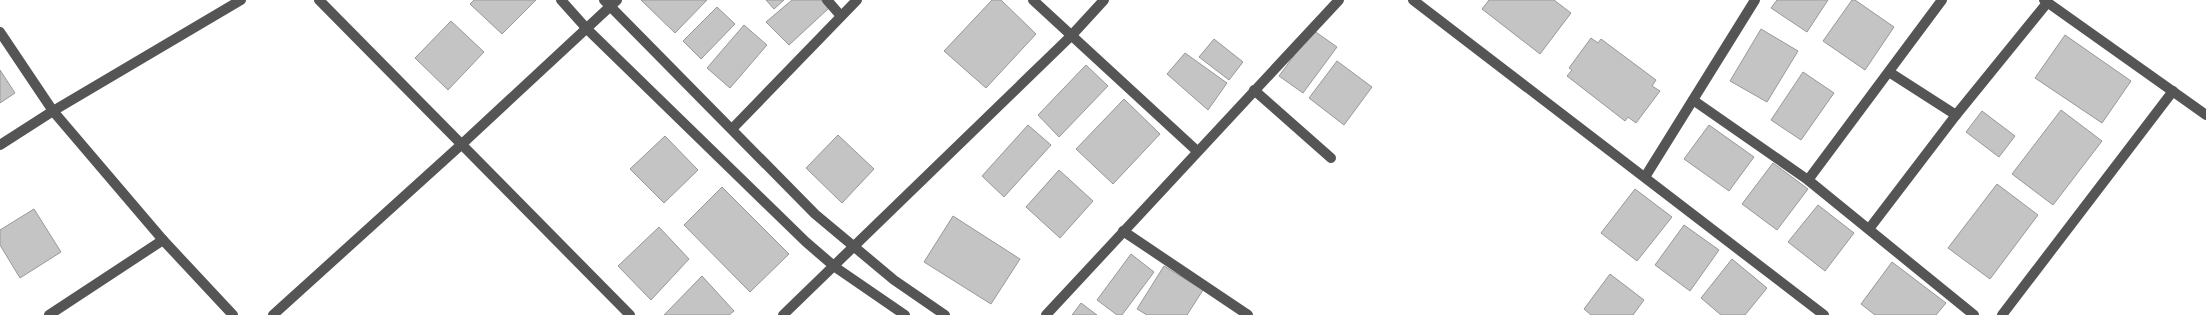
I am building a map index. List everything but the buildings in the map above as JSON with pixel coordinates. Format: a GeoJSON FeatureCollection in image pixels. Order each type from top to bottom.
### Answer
{"type":"FeatureCollection","features":[{"type":"Feature","properties":{"kind":"street"},"geometry":{"type":"LineString","coordinates":[[0,145],[54,111],[241,0]]}},
{"type":"Feature","properties":{"kind":"street"},"geometry":{"type":"LineString","coordinates":[[319,0],[630,315]]}},
{"type":"Feature","properties":{"kind":"street"},"geometry":{"type":"LineString","coordinates":[[561,0],[587,28],[806,242],[835,266],[905,315]]}},
{"type":"Feature","properties":{"kind":"street"},"geometry":{"type":"LineString","coordinates":[[827,0],[841,16]]}},
{"type":"Feature","properties":{"kind":"street"},"geometry":{"type":"LineString","coordinates":[[732,129],[857,0]]}},
{"type":"Feature","properties":{"kind":"street"},"geometry":{"type":"LineString","coordinates":[[1033,0],[1196,151]]}},
{"type":"Feature","properties":{"kind":"street"},"geometry":{"type":"LineString","coordinates":[[783,315],[1071,36],[1104,0]]}},
{"type":"Feature","properties":{"kind":"street"},"geometry":{"type":"LineString","coordinates":[[1046,315],[1196,151],[1339,0]]}},
{"type":"Feature","properties":{"kind":"street"},"geometry":{"type":"LineString","coordinates":[[1413,0],[1824,315]]}},
{"type":"Feature","properties":{"kind":"street"},"geometry":{"type":"LineString","coordinates":[[1645,177],[1755,0]]}},
{"type":"Feature","properties":{"kind":"street"},"geometry":{"type":"LineString","coordinates":[[1808,180],[1942,0]]}},
{"type":"Feature","properties":{"kind":"street"},"geometry":{"type":"LineString","coordinates":[[1869,229],[2045,1],[2206,115]]}},
{"type":"Feature","properties":{"kind":"street"},"geometry":{"type":"LineString","coordinates":[[273,315],[462,144],[587,28],[611,2],[815,214],[894,280],[945,315]]}},
{"type":"Feature","properties":{"kind":"street"},"geometry":{"type":"LineString","coordinates":[[0,32],[54,111],[163,240],[233,315]]}},
{"type":"Feature","properties":{"kind":"street"},"geometry":{"type":"LineString","coordinates":[[1889,72],[1956,116]]}},
{"type":"Feature","properties":{"kind":"street"},"geometry":{"type":"LineString","coordinates":[[1254,90],[1331,158]]}},
{"type":"Feature","properties":{"kind":"street"},"geometry":{"type":"LineString","coordinates":[[2002,315],[2173,91]]}},
{"type":"Feature","properties":{"kind":"street"},"geometry":{"type":"LineString","coordinates":[[1693,100],[1808,180],[1974,315]]}},
{"type":"Feature","properties":{"kind":"street"},"geometry":{"type":"LineString","coordinates":[[1123,231],[1248,315]]}},
{"type":"Feature","properties":{"kind":"street"},"geometry":{"type":"LineString","coordinates":[[49,315],[163,240]]}}]}
